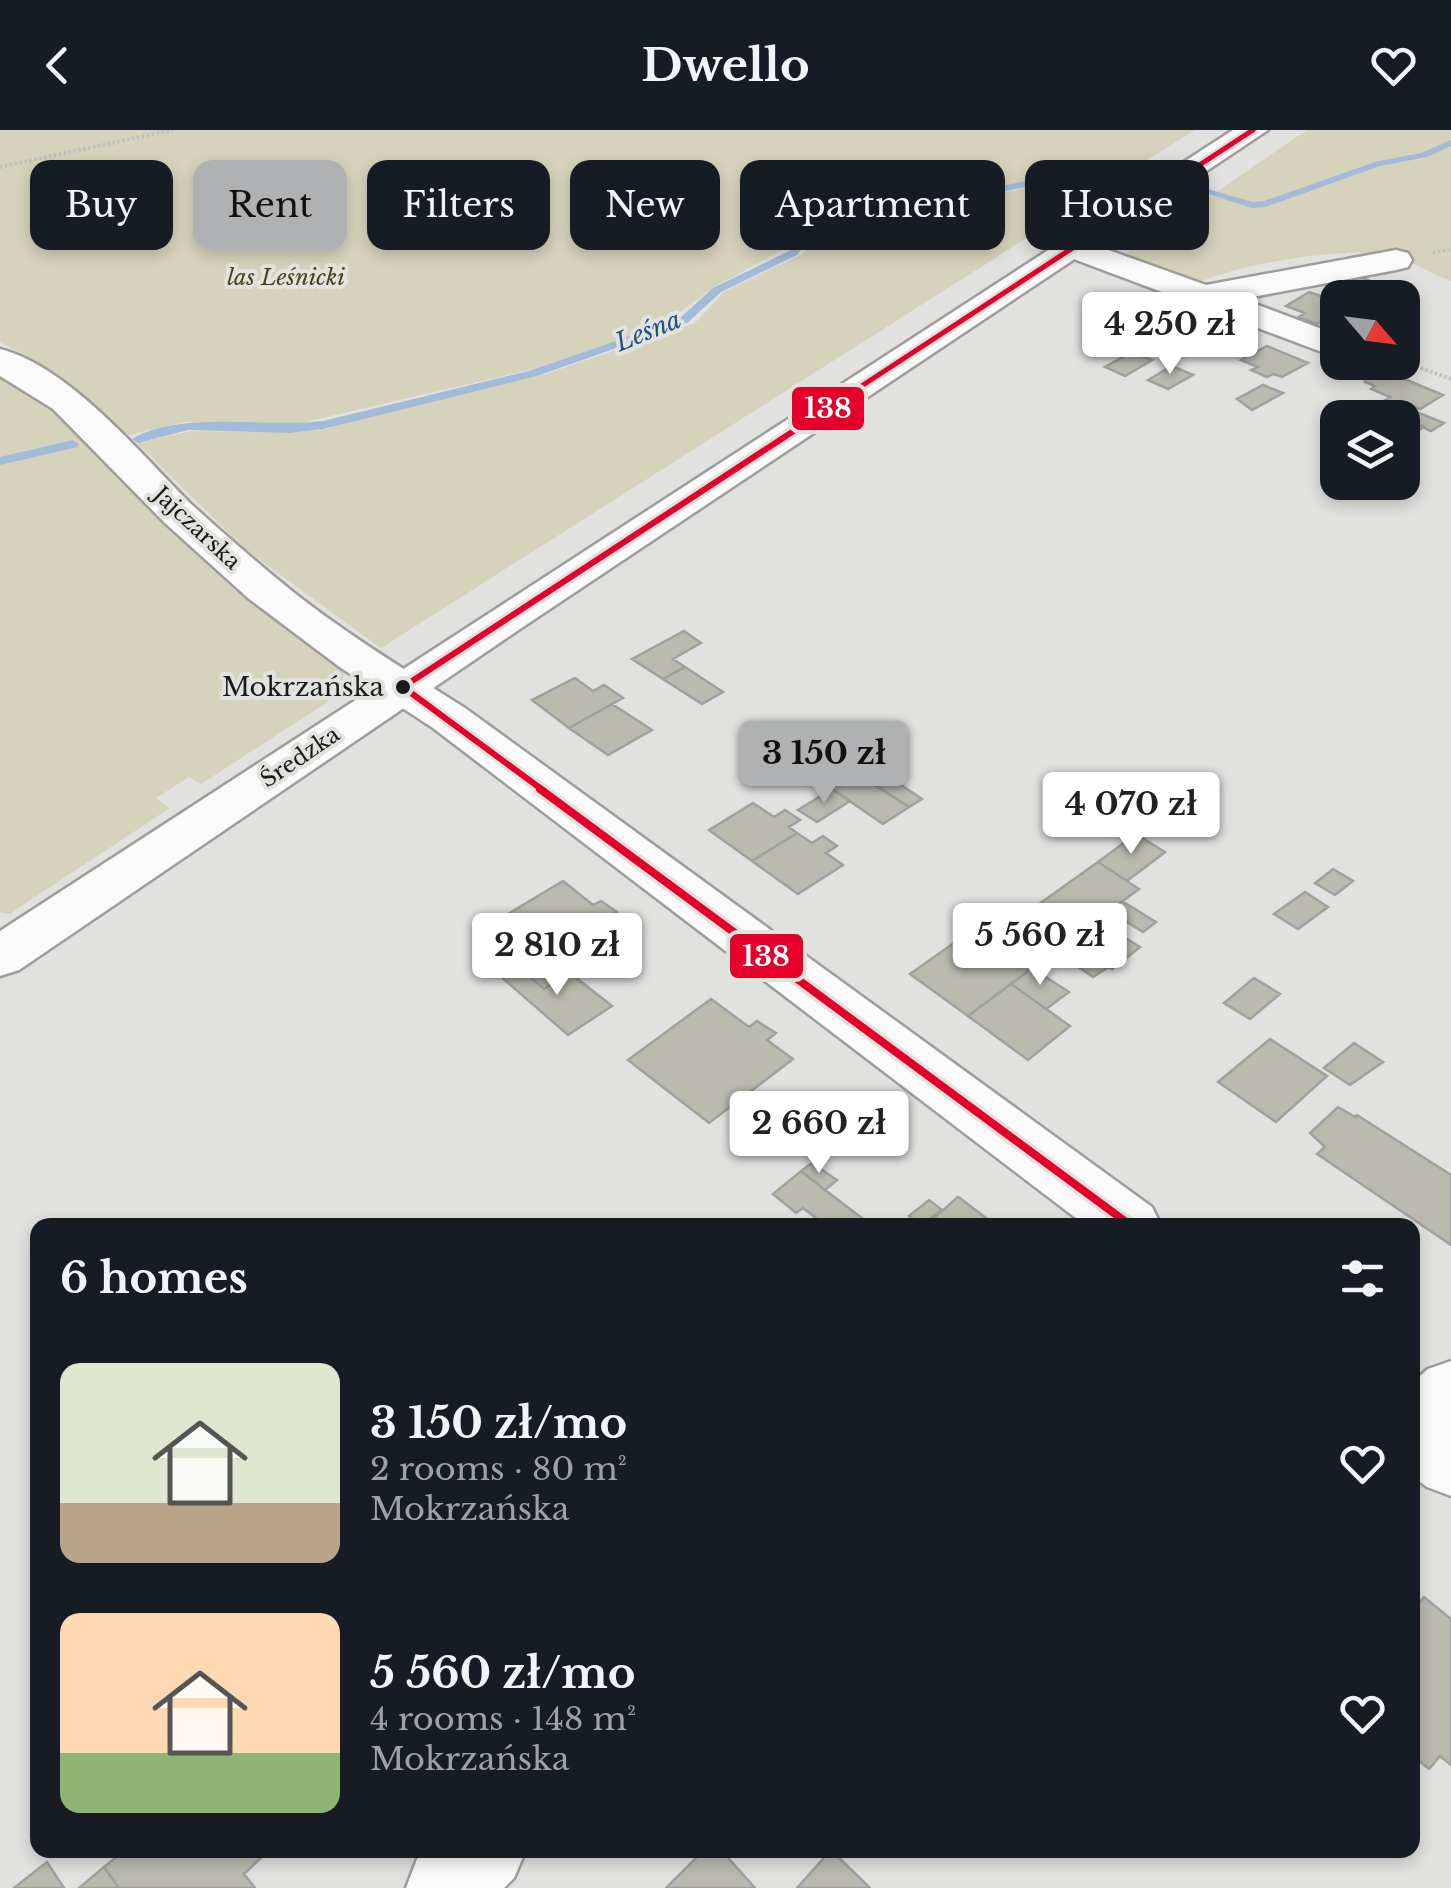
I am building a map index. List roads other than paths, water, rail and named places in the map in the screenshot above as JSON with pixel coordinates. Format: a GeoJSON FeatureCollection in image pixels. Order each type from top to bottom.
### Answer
{"type":"FeatureCollection","features":[{"type":"Feature","properties":{"kind":"street","name":"Średzka"},"geometry":{"type":"LineString","coordinates":[[1207,160],[1253,130]]}},
{"type":"Feature","properties":{"kind":"street","name":"Średzka"},"geometry":{"type":"LineString","coordinates":[[0,957],[1071,250]]}},
{"type":"Feature","properties":{"kind":"street"},"geometry":{"type":"LineString","coordinates":[[1079,250],[1320,342]]}},
{"type":"Feature","properties":{"kind":"street"},"geometry":{"type":"LineString","coordinates":[[1204,296],[1396,260]]}},
{"type":"Feature","properties":{"kind":"street","name":"Jajczarska"},"geometry":{"type":"LineString","coordinates":[[0,360],[66,401],[179,514],[263,589],[403,688]]}},
{"type":"Feature","properties":{"kind":"street"},"geometry":{"type":"LineString","coordinates":[[403,688],[1121,1218]]}},
{"type":"Feature","properties":{"kind":"street"},"geometry":{"type":"LineString","coordinates":[[1420,1418],[1451,1390]]}},
{"type":"Feature","properties":{"kind":"street"},"geometry":{"type":"LineString","coordinates":[[1420,1442],[1451,1465]]}},
{"type":"Feature","properties":{"kind":"street"},"geometry":{"type":"LineString","coordinates":[[446,1888],[478,1858]]}},
{"type":"Feature","properties":{"kind":"waterway","name":"Leśna"},"geometry":{"type":"LineString","coordinates":[[1209,192],[1252,205],[1265,204],[1451,143]]}},
{"type":"Feature","properties":{"kind":"waterway","name":"Leśna"},"geometry":{"type":"LineString","coordinates":[[138,439],[188,426],[290,429],[323,425],[533,374],[683,321],[717,290],[793,253],[797,248],[794,243],[861,240],[867,237],[866,226],[907,208],[1025,184]]}},
{"type":"Feature","properties":{"kind":"waterway","name":"Leśna"},"geometry":{"type":"LineString","coordinates":[[0,461],[73,444]]}},
{"type":"Feature","properties":{"kind":"place","name":"Mokrzańska"},"geometry":{"type":"Point","coordinates":[403,687]}},
{"type":"Feature","properties":{"kind":"park label","name":"las Leśnicki"},"geometry":{"type":"Point","coordinates":[286,277]}}]}
